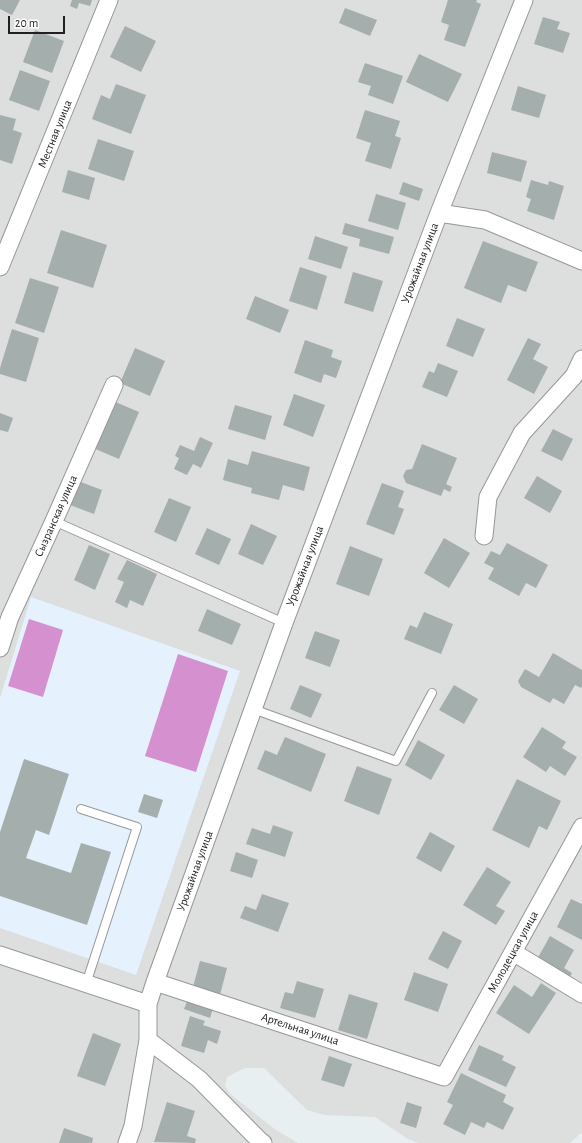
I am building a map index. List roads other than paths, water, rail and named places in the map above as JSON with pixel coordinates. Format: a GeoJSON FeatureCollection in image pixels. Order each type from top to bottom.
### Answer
{"type":"FeatureCollection","features":[{"type":"Feature","properties":{"kind":"street","name":"Местная улица"},"geometry":{"type":"LineString","coordinates":[[0,267],[109,0]]}},
{"type":"Feature","properties":{"kind":"street","name":"Урожайная улица"},"geometry":{"type":"LineString","coordinates":[[127,1143],[133,1126],[148,1040],[148,1004],[155,982],[284,623],[439,213],[524,0]]}},
{"type":"Feature","properties":{"kind":"street"},"geometry":{"type":"LineString","coordinates":[[439,213],[485,220],[582,261]]}},
{"type":"Feature","properties":{"kind":"street"},"geometry":{"type":"LineString","coordinates":[[484,536],[488,497],[522,434],[574,376],[582,359]]}},
{"type":"Feature","properties":{"kind":"street","name":"Сызранская улица"},"geometry":{"type":"LineString","coordinates":[[0,648],[5,615],[54,521],[114,384]]}},
{"type":"Feature","properties":{"kind":"street","name":"Молодецкая улица"},"geometry":{"type":"LineString","coordinates":[[444,1077],[582,827]]}},
{"type":"Feature","properties":{"kind":"street"},"geometry":{"type":"LineString","coordinates":[[513,952],[582,994]]}},
{"type":"Feature","properties":{"kind":"street"},"geometry":{"type":"LineString","coordinates":[[0,955],[148,1004]]}},
{"type":"Feature","properties":{"kind":"street","name":"Артельная улица"},"geometry":{"type":"LineString","coordinates":[[155,982],[444,1077]]}},
{"type":"Feature","properties":{"kind":"street"},"geometry":{"type":"LineString","coordinates":[[148,1040],[199,1080],[263,1143]]}},
{"type":"Feature","properties":{"kind":"lane"},"geometry":{"type":"LineString","coordinates":[[54,521],[284,623]]}},
{"type":"Feature","properties":{"kind":"lane"},"geometry":{"type":"LineString","coordinates":[[253,709],[396,762],[432,694]]}},
{"type":"Feature","properties":{"kind":"lane"},"geometry":{"type":"LineString","coordinates":[[81,809],[138,827],[86,984]]}}]}
